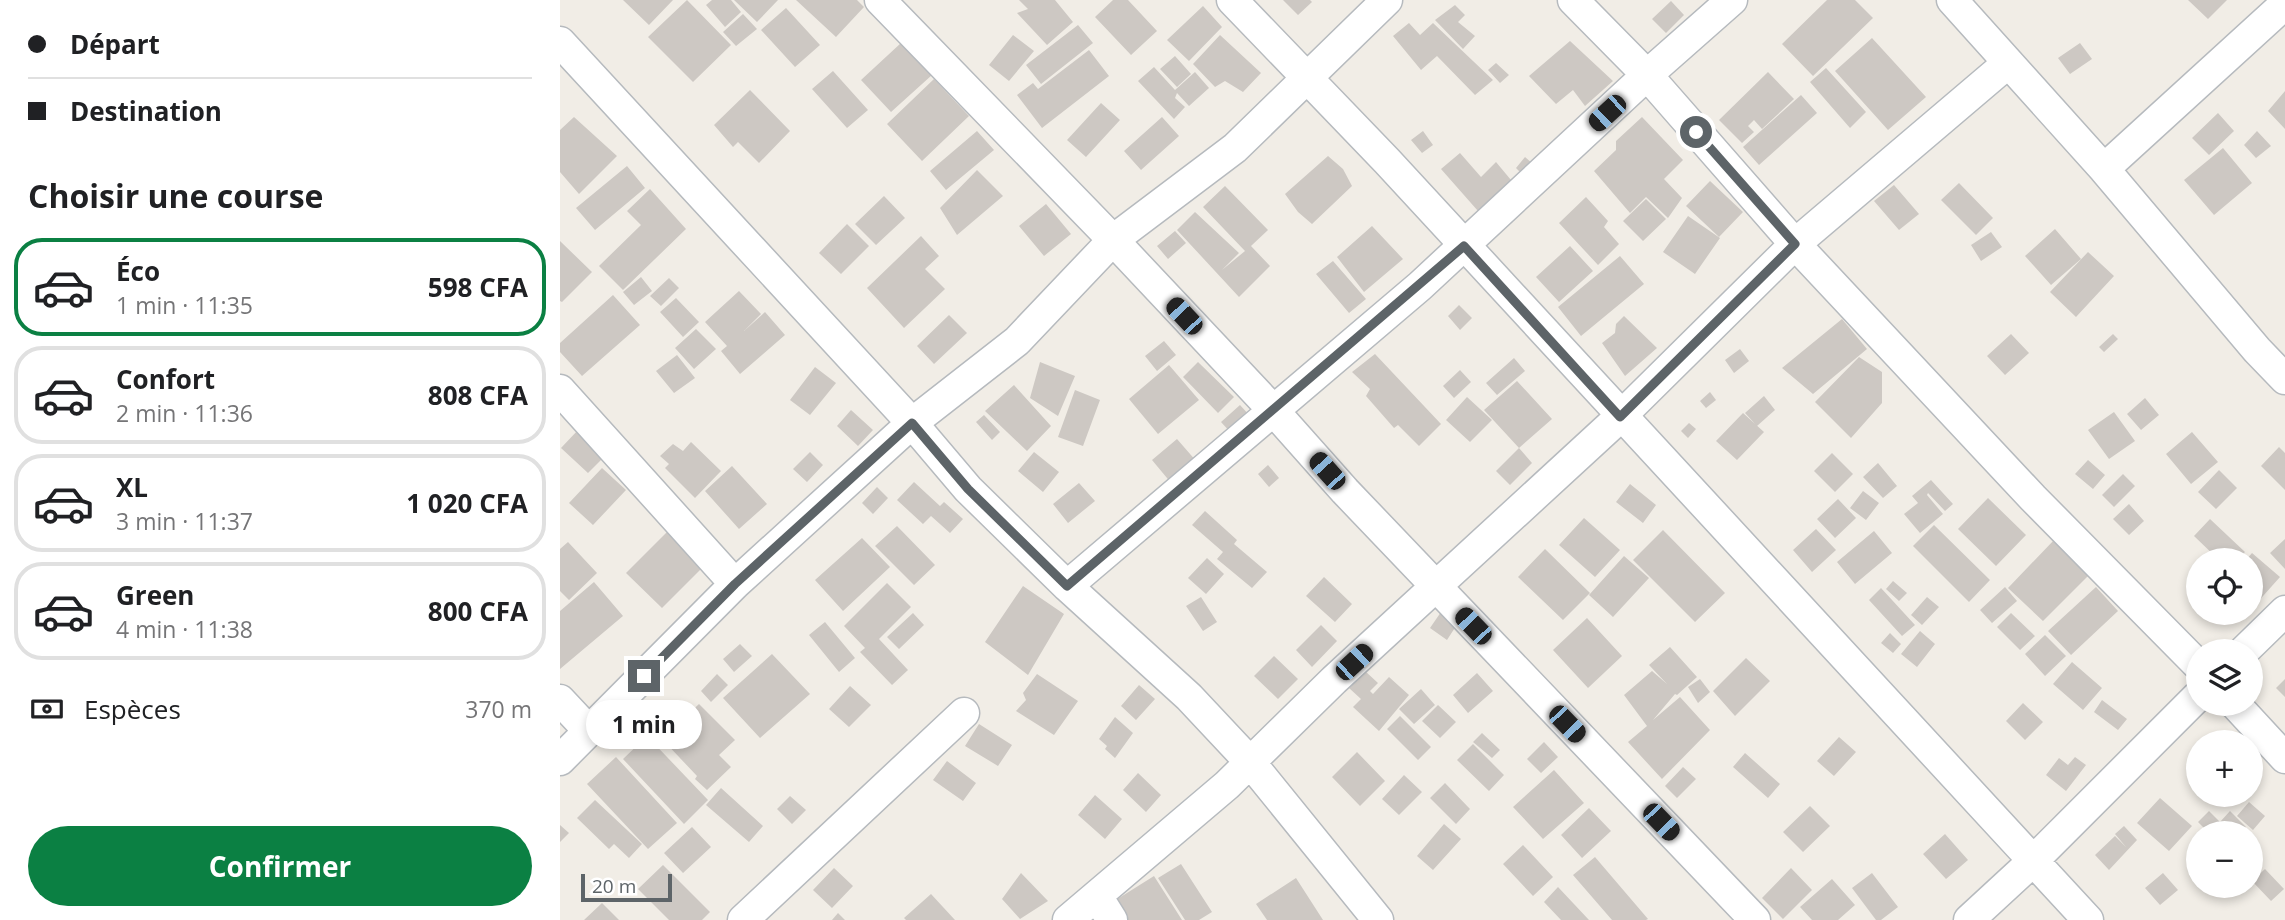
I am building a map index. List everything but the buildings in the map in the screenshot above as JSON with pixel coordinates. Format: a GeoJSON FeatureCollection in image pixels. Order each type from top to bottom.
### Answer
{"type":"FeatureCollection","features":[{"type":"Feature","properties":{"kind":"street"},"geometry":{"type":"LineString","coordinates":[[880,0],[1112,240],[1273,410],[1345,491],[1755,920]]}},
{"type":"Feature","properties":{"kind":"street"},"geometry":{"type":"LineString","coordinates":[[1232,0],[1464,246],[2088,920]]}},
{"type":"Feature","properties":{"kind":"street"},"geometry":{"type":"LineString","coordinates":[[560,760],[735,584],[912,423],[1017,341],[1112,240],[1235,148],[1387,0]]}},
{"type":"Feature","properties":{"kind":"street"},"geometry":{"type":"LineString","coordinates":[[1573,0],[1647,75],[1795,244],[2033,498],[2186,652]]}},
{"type":"Feature","properties":{"kind":"street"},"geometry":{"type":"LineString","coordinates":[[1067,586],[1464,246],[1647,75],[1732,0]]}},
{"type":"Feature","properties":{"kind":"street"},"geometry":{"type":"LineString","coordinates":[[1952,0],[2104,169],[2257,350],[2285,379]]}},
{"type":"Feature","properties":{"kind":"street"},"geometry":{"type":"LineString","coordinates":[[2104,169],[2285,4]]}},
{"type":"Feature","properties":{"kind":"street"},"geometry":{"type":"LineString","coordinates":[[560,42],[912,423],[968,489],[1067,586],[1189,697],[1250,762],[1378,920]]}},
{"type":"Feature","properties":{"kind":"street"},"geometry":{"type":"LineString","coordinates":[[1068,920],[1104,908],[1217,793],[1620,417],[1795,244],[2008,62]]}},
{"type":"Feature","properties":{"kind":"street"},"geometry":{"type":"LineString","coordinates":[[560,390],[735,584]]}},
{"type":"Feature","properties":{"kind":"street"},"geometry":{"type":"LineString","coordinates":[[2256,639],[2285,611]]}},
{"type":"Feature","properties":{"kind":"street"},"geometry":{"type":"LineString","coordinates":[[560,700],[589,731]]}},
{"type":"Feature","properties":{"kind":"street"},"geometry":{"type":"LineString","coordinates":[[1969,920],[2033,861],[2186,708]]}},
{"type":"Feature","properties":{"kind":"street"},"geometry":{"type":"LineString","coordinates":[[743,920],[964,713]]}},
{"type":"Feature","properties":{"kind":"street"},"geometry":{"type":"LineString","coordinates":[[2246,716],[2285,758]]}},
{"type":"Feature","properties":{"kind":"route"},"geometry":{"type":"LineString","coordinates":[[644,676],[735,584],[912,423],[968,489],[1067,586],[1464,246],[1620,417],[1795,244],[1696,132]]}}]}
